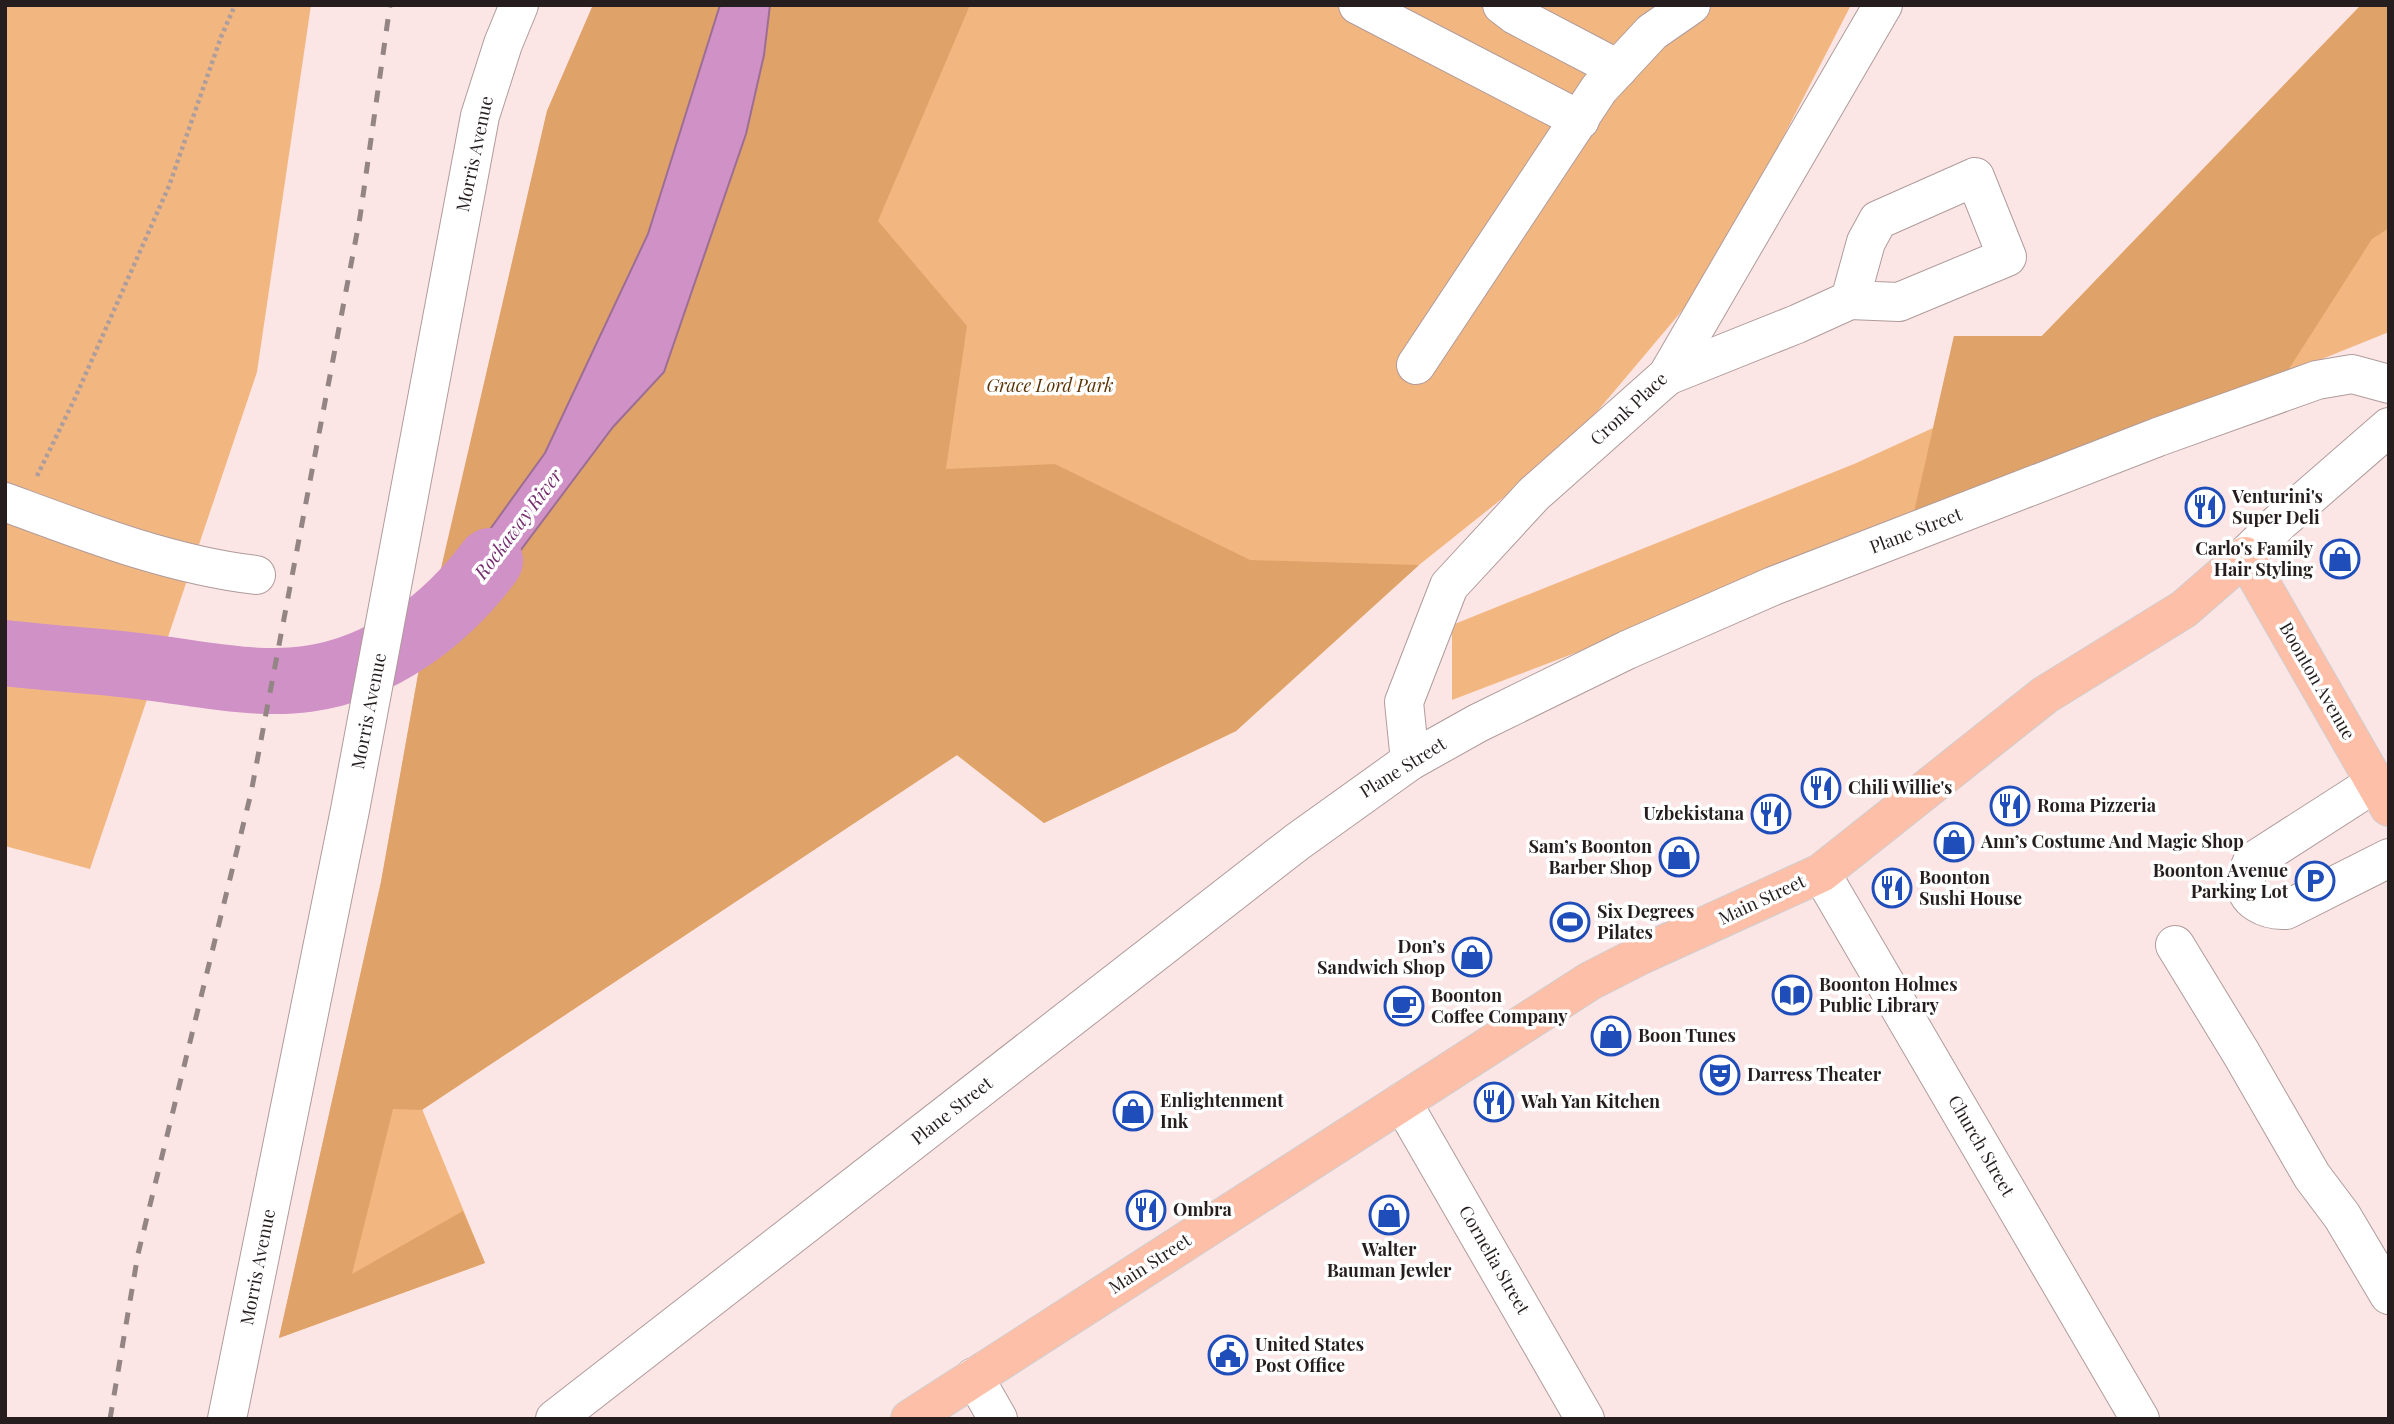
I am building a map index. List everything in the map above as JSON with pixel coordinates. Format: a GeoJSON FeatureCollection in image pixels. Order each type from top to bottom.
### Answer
{"type":"FeatureCollection","features":[{"type":"Feature","properties":{"kind":"main road","name":"Boonton Avenue"},"geometry":{"type":"LineString","coordinates":[[2245,556],[2382,795]]}},
{"type":"Feature","properties":{"kind":"main road","name":"Main Street"},"geometry":{"type":"LineString","coordinates":[[910,1419],[1590,981],[1821,873],[2045,695],[2184,609],[2245,556]]}},
{"type":"Feature","properties":{"kind":"street","name":"Morris Avenue"},"geometry":{"type":"LineString","coordinates":[[227,1419],[350,810],[480,116],[503,44],[519,5]]}},
{"type":"Feature","properties":{"kind":"street"},"geometry":{"type":"LineString","coordinates":[[1358,5],[1580,120]]}},
{"type":"Feature","properties":{"kind":"street"},"geometry":{"type":"LineString","coordinates":[[1502,5],[1515,15],[1618,69]]}},
{"type":"Feature","properties":{"kind":"street"},"geometry":{"type":"LineString","coordinates":[[1416,365],[1600,89],[1652,32],[1691,5]]}},
{"type":"Feature","properties":{"kind":"street","name":"Cronk Place"},"geometry":{"type":"LineString","coordinates":[[1410,761],[1404,702],[1449,586],[1534,494],[1667,376],[1883,5]]}},
{"type":"Feature","properties":{"kind":"street"},"geometry":{"type":"LineString","coordinates":[[1667,376],[1850,300]]}},
{"type":"Feature","properties":{"kind":"street","name":"Plane Street"},"geometry":{"type":"LineString","coordinates":[[555,1419],[1297,842],[1410,761],[1539,692],[1702,617],[1786,581],[2158,437],[2317,380],[2352,374],[2389,384]]}},
{"type":"Feature","properties":{"kind":"street","name":"Main Street"},"geometry":{"type":"LineString","coordinates":[[2245,556],[2389,426]]}},
{"type":"Feature","properties":{"kind":"street"},"geometry":{"type":"LineString","coordinates":[[13,505],[96,536],[223,571],[256,575]]}},
{"type":"Feature","properties":{"kind":"street"},"geometry":{"type":"LineString","coordinates":[[2382,795],[2252,862],[2245,880],[2248,894],[2257,903],[2277,911],[2286,910],[2389,858]]}},
{"type":"Feature","properties":{"kind":"street","name":"Church Street"},"geometry":{"type":"LineString","coordinates":[[1821,873],[2140,1419]]}},
{"type":"Feature","properties":{"kind":"street"},"geometry":{"type":"LineString","coordinates":[[2175,945],[2312,1176],[2343,1216],[2389,1295]]}},
{"type":"Feature","properties":{"kind":"street","name":"Cornelia Street"},"geometry":{"type":"LineString","coordinates":[[1402,1102],[1585,1419]]}},
{"type":"Feature","properties":{"kind":"street"},"geometry":{"type":"LineString","coordinates":[[974,1377],[998,1419]]}},
{"type":"Feature","properties":{"kind":"path"},"geometry":{"type":"LineString","coordinates":[[13,505],[75,398],[169,186],[221,37],[235,5]]}},
{"type":"Feature","properties":{"kind":"green space"},"geometry":{"type":"Polygon","coordinates":[[[5,5],[311,5],[257,372],[90,869],[5,846],[5,5]]]}},
{"type":"Feature","properties":{"kind":"green space","name":"Grace Lord Park"},"geometry":{"type":"Polygon","coordinates":[[[593,5],[1851,5],[1713,274],[1568,446],[1419,565],[1236,731],[1044,823],[957,755],[422,1109],[485,1263],[279,1338],[381,882],[421,658],[547,111],[593,5]]]}},
{"type":"Feature","properties":{"kind":"green space"},"geometry":{"type":"Polygon","coordinates":[[[2361,5],[2389,5],[2389,332],[1911,525],[1452,700],[1452,625],[1854,464],[1933,428],[1954,336],[2042,336],[2361,5]]]}},
{"type":"Feature","properties":{"kind":"shaded area"},"geometry":{"type":"Polygon","coordinates":[[[593,5],[720,5],[648,234],[545,453],[483,539],[439,577],[547,111],[593,5]]]}},
{"type":"Feature","properties":{"kind":"shaded area"},"geometry":{"type":"Polygon","coordinates":[[[770,5],[970,5],[878,221],[967,326],[946,469],[1055,464],[1250,560],[1419,565],[1236,731],[1044,823],[957,755],[422,1110],[393,1109],[352,1274],[463,1211],[485,1263],[279,1338],[381,882],[421,658],[499,578],[613,427],[664,372],[746,134],[764,55],[770,5]]]}},
{"type":"Feature","properties":{"kind":"shaded area"},"geometry":{"type":"Polygon","coordinates":[[[2361,5],[2389,5],[2389,228],[2372,239],[2285,375],[1911,525],[1954,336],[2042,336],[2361,5]]]}},
{"type":"Feature","properties":{"kind":"water"},"geometry":{"type":"Polygon","coordinates":[[[720,5],[770,5],[764,55],[746,134],[664,372],[613,427],[499,579],[421,658],[439,577],[483,539],[545,453],[648,234],[720,5]]]}},
{"type":"Feature","properties":{"kind":"waterway","name":"Rockaway River"},"geometry":{"type":"LineString","coordinates":[[5,653],[250,680],[307,679],[361,665],[410,638],[433,622],[453,603],[490,561]]}},
{"type":"Feature","properties":{"kind":"railway"},"geometry":{"type":"LineString","coordinates":[[110,1419],[138,1254],[251,793],[360,217],[390,5]]}},
{"type":"Feature","properties":{"kind":"place","name":"Venturini's Super Deli"},"geometry":{"type":"Point","coordinates":[2205,507]}},
{"type":"Feature","properties":{"kind":"place","name":"Carlo's Family Hair Styling"},"geometry":{"type":"Point","coordinates":[2340,559]}},
{"type":"Feature","properties":{"kind":"place","name":"Chili Willie's"},"geometry":{"type":"Point","coordinates":[1821,788]}},
{"type":"Feature","properties":{"kind":"place","name":"Roma Pizzeria"},"geometry":{"type":"Point","coordinates":[2010,806]}},
{"type":"Feature","properties":{"kind":"place","name":"Uzbekistana"},"geometry":{"type":"Point","coordinates":[1771,814]}},
{"type":"Feature","properties":{"kind":"place","name":"Ann’s Costume And Magic Shop"},"geometry":{"type":"Point","coordinates":[1954,842]}},
{"type":"Feature","properties":{"kind":"place","name":"Sam’s Boonton Barber Shop"},"geometry":{"type":"Point","coordinates":[1679,857]}},
{"type":"Feature","properties":{"kind":"place","name":"Boonton Avenue Parking Lot"},"geometry":{"type":"Point","coordinates":[2315,881]}},
{"type":"Feature","properties":{"kind":"place","name":"Boonton Sushi House"},"geometry":{"type":"Point","coordinates":[1892,888]}},
{"type":"Feature","properties":{"kind":"place","name":"Six Degrees Pilates"},"geometry":{"type":"Point","coordinates":[1570,922]}},
{"type":"Feature","properties":{"kind":"place","name":"Don’s Sandwich Shop"},"geometry":{"type":"Point","coordinates":[1472,957]}},
{"type":"Feature","properties":{"kind":"place","name":"Boonton Holmes Public Library"},"geometry":{"type":"Point","coordinates":[1792,995]}},
{"type":"Feature","properties":{"kind":"place","name":"Boonton Coffee Company"},"geometry":{"type":"Point","coordinates":[1404,1006]}},
{"type":"Feature","properties":{"kind":"place","name":"Boon Tunes"},"geometry":{"type":"Point","coordinates":[1611,1036]}},
{"type":"Feature","properties":{"kind":"place","name":"Darress Theater"},"geometry":{"type":"Point","coordinates":[1720,1075]}},
{"type":"Feature","properties":{"kind":"place","name":"Wah Yan Kitchen"},"geometry":{"type":"Point","coordinates":[1494,1102]}},
{"type":"Feature","properties":{"kind":"place","name":"Enlightenment Ink"},"geometry":{"type":"Point","coordinates":[1133,1111]}},
{"type":"Feature","properties":{"kind":"place","name":"Ombra"},"geometry":{"type":"Point","coordinates":[1146,1210]}},
{"type":"Feature","properties":{"kind":"place","name":"Walter Bauman Jewler"},"geometry":{"type":"Point","coordinates":[1389,1215]}},
{"type":"Feature","properties":{"kind":"place","name":"United States Post Office"},"geometry":{"type":"Point","coordinates":[1228,1355]}}]}
